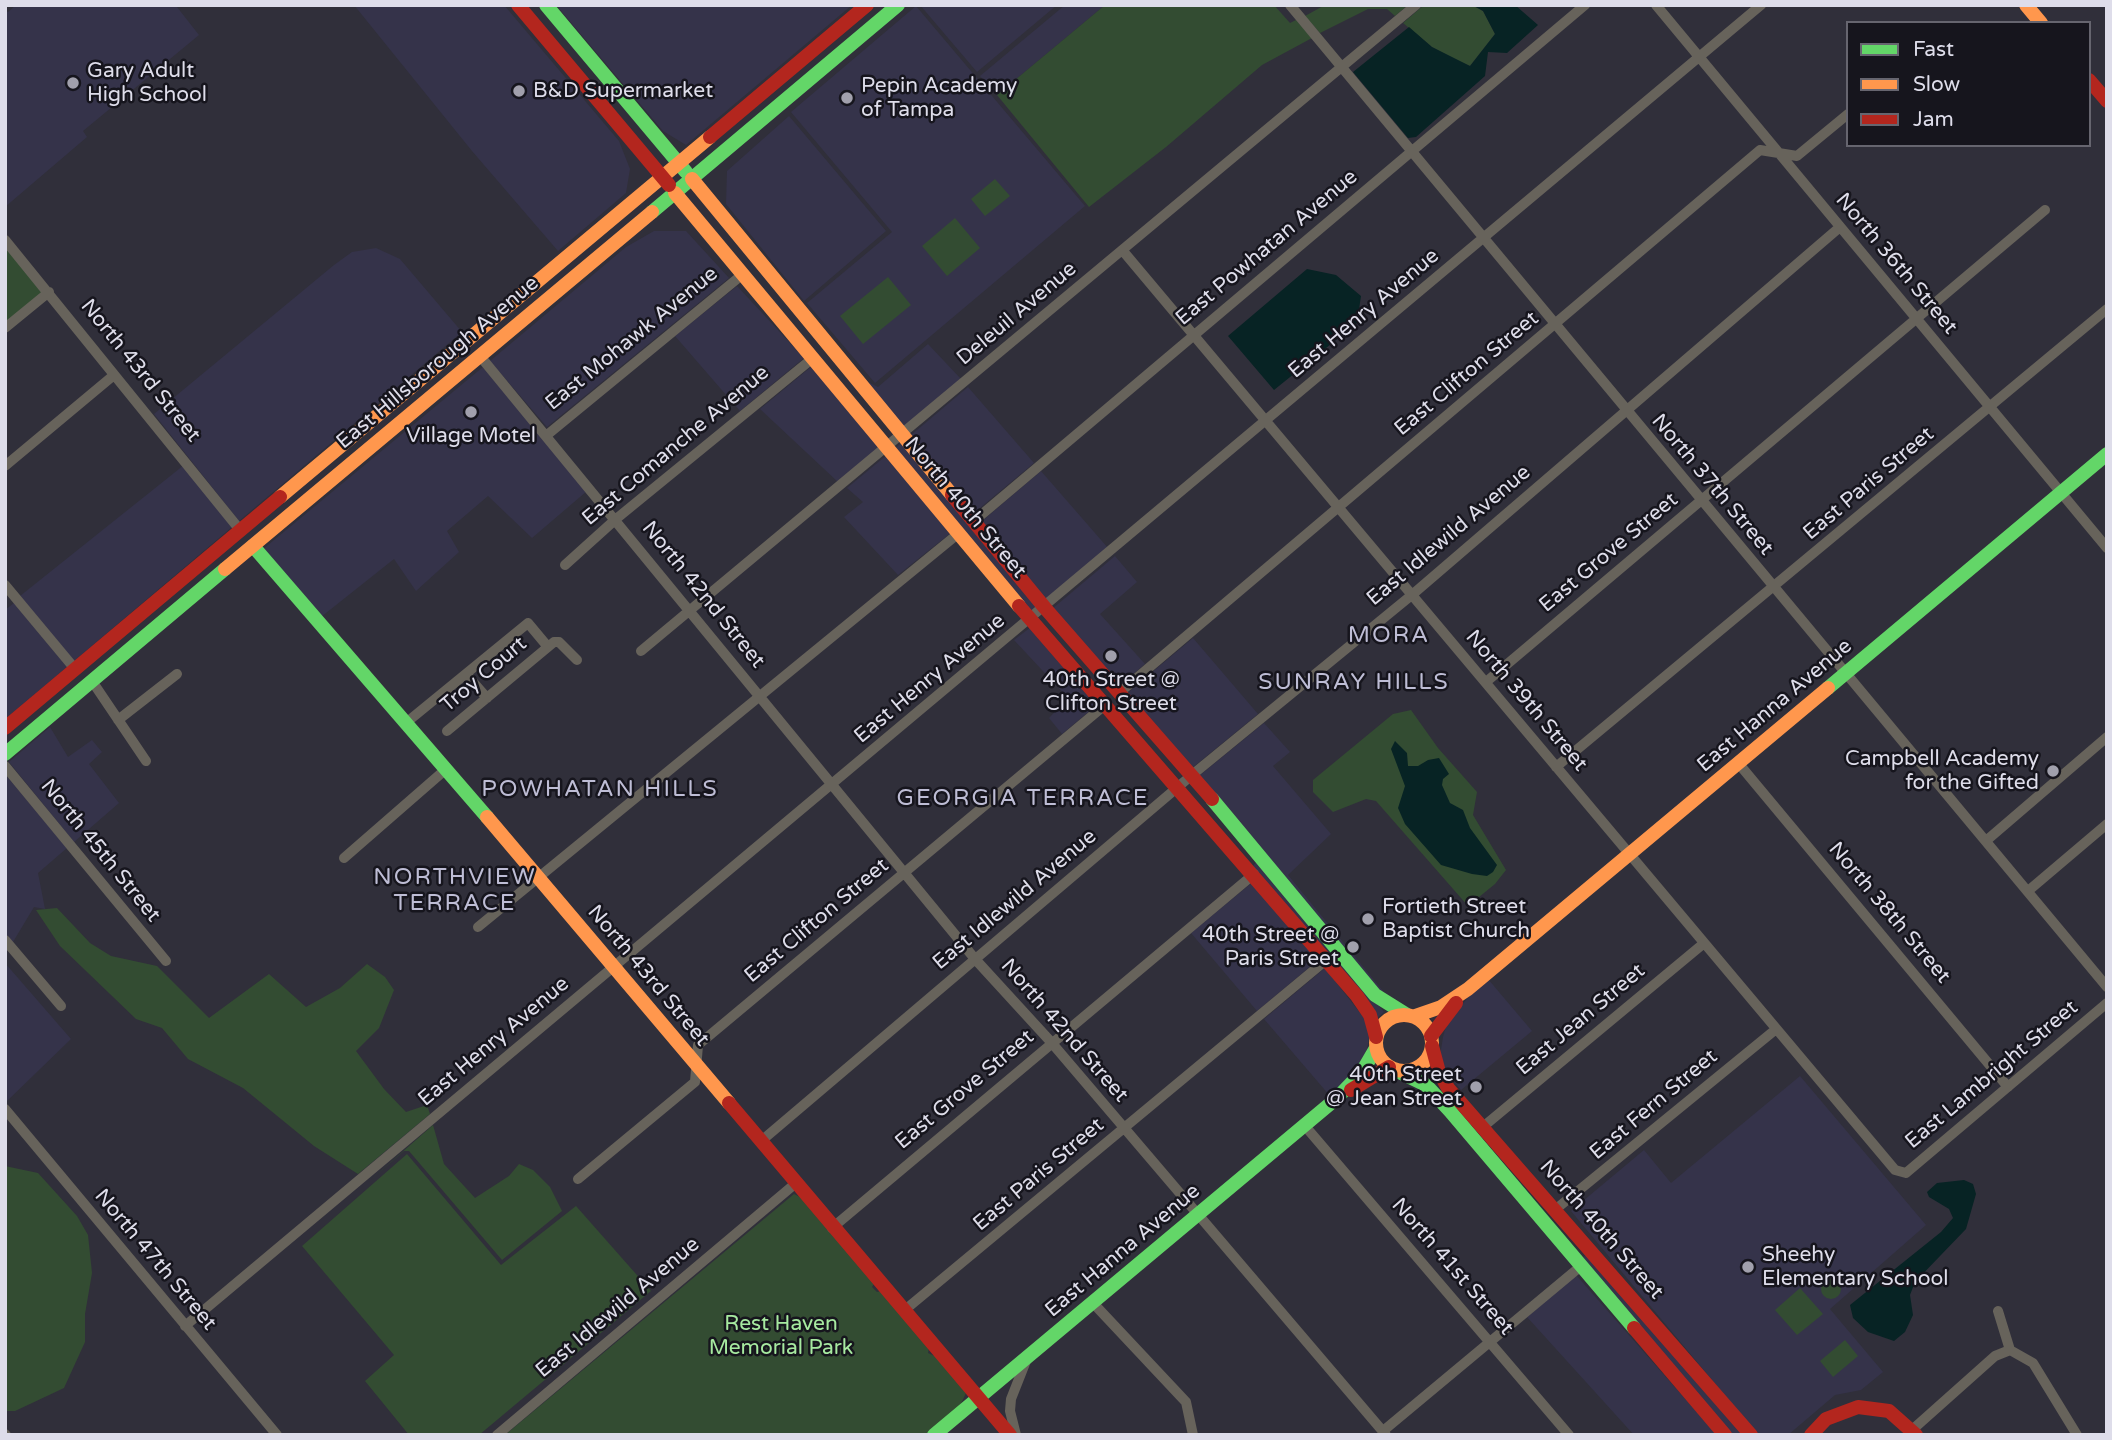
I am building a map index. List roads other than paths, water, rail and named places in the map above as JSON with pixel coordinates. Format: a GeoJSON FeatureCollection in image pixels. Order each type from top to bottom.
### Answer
{"type":"FeatureCollection","features":[{"type":"Feature","properties":{"kind":"main road","name":"North 40th Street"},"geometry":{"type":"LineString","coordinates":[[517,5],[1031,620],[1179,787],[1364,1004],[1376,1043]]}},
{"type":"Feature","properties":{"kind":"main road","name":"North 40th Street"},"geometry":{"type":"LineString","coordinates":[[546,5],[1045,608],[1192,775],[1375,995],[1411,1015]]}},
{"type":"Feature","properties":{"kind":"main road","name":"East Hillsborough Avenue"},"geometry":{"type":"LineString","coordinates":[[5,728],[867,5]]}},
{"type":"Feature","properties":{"kind":"main road"},"geometry":{"type":"LineString","coordinates":[[880,21],[889,5]]}},
{"type":"Feature","properties":{"kind":"main road","name":"East Hillsborough Avenue"},"geometry":{"type":"LineString","coordinates":[[5,754],[898,5]]}},
{"type":"Feature","properties":{"kind":"main road"},"geometry":{"type":"LineString","coordinates":[[2026,5],[2039,21]]}},
{"type":"Feature","properties":{"kind":"main road"},"geometry":{"type":"LineString","coordinates":[[2091,82],[2107,101]]}},
{"type":"Feature","properties":{"kind":"main road","name":"East Hanna Avenue"},"geometry":{"type":"LineString","coordinates":[[1411,1015],[1441,1007],[1468,989],[2107,454]]}},
{"type":"Feature","properties":{"kind":"main road"},"geometry":{"type":"LineString","coordinates":[[253,546],[253,536],[264,526],[265,509]]}},
{"type":"Feature","properties":{"kind":"main road"},"geometry":{"type":"LineString","coordinates":[[229,566],[230,554],[242,544],[240,530]]}},
{"type":"Feature","properties":{"kind":"main road","name":"North 43rd Street"},"geometry":{"type":"LineString","coordinates":[[253,546],[407,722],[832,1228],[906,1310],[1010,1435]]}},
{"type":"Feature","properties":{"kind":"main road","name":"East Hanna Avenue"},"geometry":{"type":"LineString","coordinates":[[1432,1041],[1468,989]]}},
{"type":"Feature","properties":{"kind":"main road"},"geometry":{"type":"LineString","coordinates":[[1411,1015],[1422,1021],[1432,1041],[1420,1066],[1393,1069],[1376,1043],[1385,1021],[1411,1015]]}},
{"type":"Feature","properties":{"kind":"main road","name":"North 40th Street"},"geometry":{"type":"LineString","coordinates":[[1432,1041],[1443,1081],[1751,1435]]}},
{"type":"Feature","properties":{"kind":"main road","name":"East Hanna Avenue"},"geometry":{"type":"LineString","coordinates":[[934,1435],[1094,1304],[1338,1097],[1362,1072],[1376,1043]]}},
{"type":"Feature","properties":{"kind":"main road","name":"North 40th Street"},"geometry":{"type":"LineString","coordinates":[[1393,1069],[1426,1085],[1725,1435]]}},
{"type":"Feature","properties":{"kind":"main road","name":"East Hanna Avenue"},"geometry":{"type":"LineString","coordinates":[[1338,1097],[1393,1069]]}},
{"type":"Feature","properties":{"kind":"main road"},"geometry":{"type":"LineString","coordinates":[[1513,1186],[1525,1190],[1545,1208],[1556,1209]]}},
{"type":"Feature","properties":{"kind":"main road"},"geometry":{"type":"LineString","coordinates":[[1811,1435],[1826,1419],[1846,1409],[1858,1407],[1889,1411],[1914,1432]]}},
{"type":"Feature","properties":{"kind":"street","name":"North 37th Street"},"geometry":{"type":"LineString","coordinates":[[1290,5],[1773,589],[1987,840],[2107,987]]}},
{"type":"Feature","properties":{"kind":"street","name":"Deleuil Avenue"},"geometry":{"type":"LineString","coordinates":[[641,651],[888,448],[1416,5]]}},
{"type":"Feature","properties":{"kind":"street","name":"East Powhatan Avenue"},"geometry":{"type":"LineString","coordinates":[[974,521],[1585,5]]}},
{"type":"Feature","properties":{"kind":"street","name":"North 36th Street"},"geometry":{"type":"LineString","coordinates":[[1656,5],[2107,548]]}},
{"type":"Feature","properties":{"kind":"street","name":"East Henry Avenue"},"geometry":{"type":"LineString","coordinates":[[185,1326],[1031,620],[1761,5]]}},
{"type":"Feature","properties":{"kind":"street","name":"East Clifton Street"},"geometry":{"type":"LineString","coordinates":[[1119,693],[1760,150],[1797,156],[1846,116]]}},
{"type":"Feature","properties":{"kind":"street","name":"East Grove Street"},"geometry":{"type":"LineString","coordinates":[[1486,682],[2045,210]]}},
{"type":"Feature","properties":{"kind":"street","name":"East Idlewild Avenue"},"geometry":{"type":"LineString","coordinates":[[760,1142],[1192,775],[1413,594],[1840,227]]}},
{"type":"Feature","properties":{"kind":"street","name":"North 43rd Street"},"geometry":{"type":"LineString","coordinates":[[5,240],[240,530]]}},
{"type":"Feature","properties":{"kind":"street","name":"North 39th Street"},"geometry":{"type":"LineString","coordinates":[[1123,251],[1413,594],[1775,1030],[1901,1174]]}},
{"type":"Feature","properties":{"kind":"street","name":"East Mohawk Avenue"},"geometry":{"type":"LineString","coordinates":[[547,435],[743,274]]}},
{"type":"Feature","properties":{"kind":"street"},"geometry":{"type":"LineString","coordinates":[[5,328],[49,292]]}},
{"type":"Feature","properties":{"kind":"street","name":"East Paris Street"},"geometry":{"type":"LineString","coordinates":[[1556,767],[2107,309]]}},
{"type":"Feature","properties":{"kind":"street","name":"North 42nd Street"},"geometry":{"type":"LineString","coordinates":[[480,356],[975,959],[1051,1042],[1384,1433]]}},
{"type":"Feature","properties":{"kind":"street","name":"East Comanche Avenue"},"geometry":{"type":"LineString","coordinates":[[565,565],[616,519],[813,358]]}},
{"type":"Feature","properties":{"kind":"street"},"geometry":{"type":"LineString","coordinates":[[5,466],[114,375]]}},
{"type":"Feature","properties":{"kind":"street"},"geometry":{"type":"LineString","coordinates":[[478,927],[959,533]]}},
{"type":"Feature","properties":{"kind":"street"},"geometry":{"type":"LineString","coordinates":[[5,585],[10,599],[75,669]]}},
{"type":"Feature","properties":{"kind":"street"},"geometry":{"type":"LineString","coordinates":[[407,722],[528,623],[548,647]]}},
{"type":"Feature","properties":{"kind":"street","name":"Troy Court"},"geometry":{"type":"LineString","coordinates":[[447,731],[548,647],[559,642],[578,660]]}},
{"type":"Feature","properties":{"kind":"street"},"geometry":{"type":"LineString","coordinates":[[118,720],[177,674]]}},
{"type":"Feature","properties":{"kind":"street"},"geometry":{"type":"LineString","coordinates":[[466,674],[486,698]]}},
{"type":"Feature","properties":{"kind":"street"},"geometry":{"type":"LineString","coordinates":[[92,681],[146,761]]}},
{"type":"Feature","properties":{"kind":"street","name":"East Clifton Street"},"geometry":{"type":"LineString","coordinates":[[578,1179],[695,1082],[698,1045],[1105,705]]}},
{"type":"Feature","properties":{"kind":"street"},"geometry":{"type":"LineString","coordinates":[[1987,840],[2107,737]]}},
{"type":"Feature","properties":{"kind":"street","name":"North 38th Street"},"geometry":{"type":"LineString","coordinates":[[1739,764],[2008,1087]]}},
{"type":"Feature","properties":{"kind":"street","name":"North 45th Street"},"geometry":{"type":"LineString","coordinates":[[5,766],[166,961]]}},
{"type":"Feature","properties":{"kind":"street"},"geometry":{"type":"LineString","coordinates":[[344,858],[445,770]]}},
{"type":"Feature","properties":{"kind":"street"},"geometry":{"type":"LineString","coordinates":[[2028,891],[2107,824]]}},
{"type":"Feature","properties":{"kind":"street","name":"East Grove Street"},"geometry":{"type":"LineString","coordinates":[[832,1228],[1254,874]]}},
{"type":"Feature","properties":{"kind":"street"},"geometry":{"type":"LineString","coordinates":[[5,940],[61,1006]]}},
{"type":"Feature","properties":{"kind":"street","name":"East Jean Street"},"geometry":{"type":"LineString","coordinates":[[1484,1126],[1703,944]]}},
{"type":"Feature","properties":{"kind":"street","name":"East Paris Street"},"geometry":{"type":"LineString","coordinates":[[906,1310],[1325,961]]}},
{"type":"Feature","properties":{"kind":"street","name":"East Lambright Street"},"geometry":{"type":"LineString","coordinates":[[1901,1174],[1906,1173],[2107,1003]]}},
{"type":"Feature","properties":{"kind":"street","name":"East Fern Street"},"geometry":{"type":"LineString","coordinates":[[1556,1209],[1775,1030]]}},
{"type":"Feature","properties":{"kind":"street","name":"North 47th Street"},"geometry":{"type":"LineString","coordinates":[[5,1109],[277,1435]]}},
{"type":"Feature","properties":{"kind":"street","name":"North 41st Street"},"geometry":{"type":"LineString","coordinates":[[1305,1126],[1569,1435]]}},
{"type":"Feature","properties":{"kind":"street","name":"East Idlewild Avenue"},"geometry":{"type":"LineString","coordinates":[[497,1435],[796,1183]]}},
{"type":"Feature","properties":{"kind":"street"},"geometry":{"type":"LineString","coordinates":[[1384,1433],[1581,1266]]}},
{"type":"Feature","properties":{"kind":"street"},"geometry":{"type":"LineString","coordinates":[[1094,1304],[1186,1402],[1195,1433]]}},
{"type":"Feature","properties":{"kind":"street"},"geometry":{"type":"LineString","coordinates":[[1998,1311],[2010,1350],[2034,1363],[2077,1435]]}},
{"type":"Feature","properties":{"kind":"street"},"geometry":{"type":"LineString","coordinates":[[1914,1432],[1995,1356],[2010,1350]]}},
{"type":"Feature","properties":{"kind":"street"},"geometry":{"type":"LineString","coordinates":[[1016,1435],[1010,1411],[1011,1399],[1027,1358]]}},
{"type":"Feature","properties":{"kind":"place","name":"Gary Adult High School"},"geometry":{"type":"Point","coordinates":[73,83]}},
{"type":"Feature","properties":{"kind":"place","name":"B&D Supermarket"},"geometry":{"type":"Point","coordinates":[519,91]}},
{"type":"Feature","properties":{"kind":"place","name":"Pepin Academy of Tampa"},"geometry":{"type":"Point","coordinates":[847,98]}},
{"type":"Feature","properties":{"kind":"place","name":"Village Motel"},"geometry":{"type":"Point","coordinates":[471,412]}},
{"type":"Feature","properties":{"kind":"place","name":"40th Street @ Clifton Street"},"geometry":{"type":"Point","coordinates":[1111,656]}},
{"type":"Feature","properties":{"kind":"place","name":"Campbell Academy for the Gifted"},"geometry":{"type":"Point","coordinates":[2053,771]}},
{"type":"Feature","properties":{"kind":"place","name":"Fortieth Street Baptist Church"},"geometry":{"type":"Point","coordinates":[1368,919]}},
{"type":"Feature","properties":{"kind":"place","name":"40th Street @ Paris Street"},"geometry":{"type":"Point","coordinates":[1353,947]}},
{"type":"Feature","properties":{"kind":"place","name":"40th Street @ Jean Street"},"geometry":{"type":"Point","coordinates":[1476,1087]}},
{"type":"Feature","properties":{"kind":"place","name":"Sheehy Elementary School"},"geometry":{"type":"Point","coordinates":[1748,1267]}},
{"type":"Feature","properties":{"kind":"district","name":"MORA"},"geometry":{"type":"Point","coordinates":[1389,636]}},
{"type":"Feature","properties":{"kind":"district","name":"SUNRAY HILLS"},"geometry":{"type":"Point","coordinates":[1354,683]}},
{"type":"Feature","properties":{"kind":"district","name":"POWHATAN HILLS"},"geometry":{"type":"Point","coordinates":[600,790]}},
{"type":"Feature","properties":{"kind":"district","name":"GEORGIA TERRACE"},"geometry":{"type":"Point","coordinates":[1023,799]}},
{"type":"Feature","properties":{"kind":"district","name":"NORTHVIEW TERRACE"},"geometry":{"type":"Point","coordinates":[455,891]}},
{"type":"Feature","properties":{"kind":"park label","name":"Rest Haven Memorial Park"},"geometry":{"type":"Point","coordinates":[781,1336]}}]}
